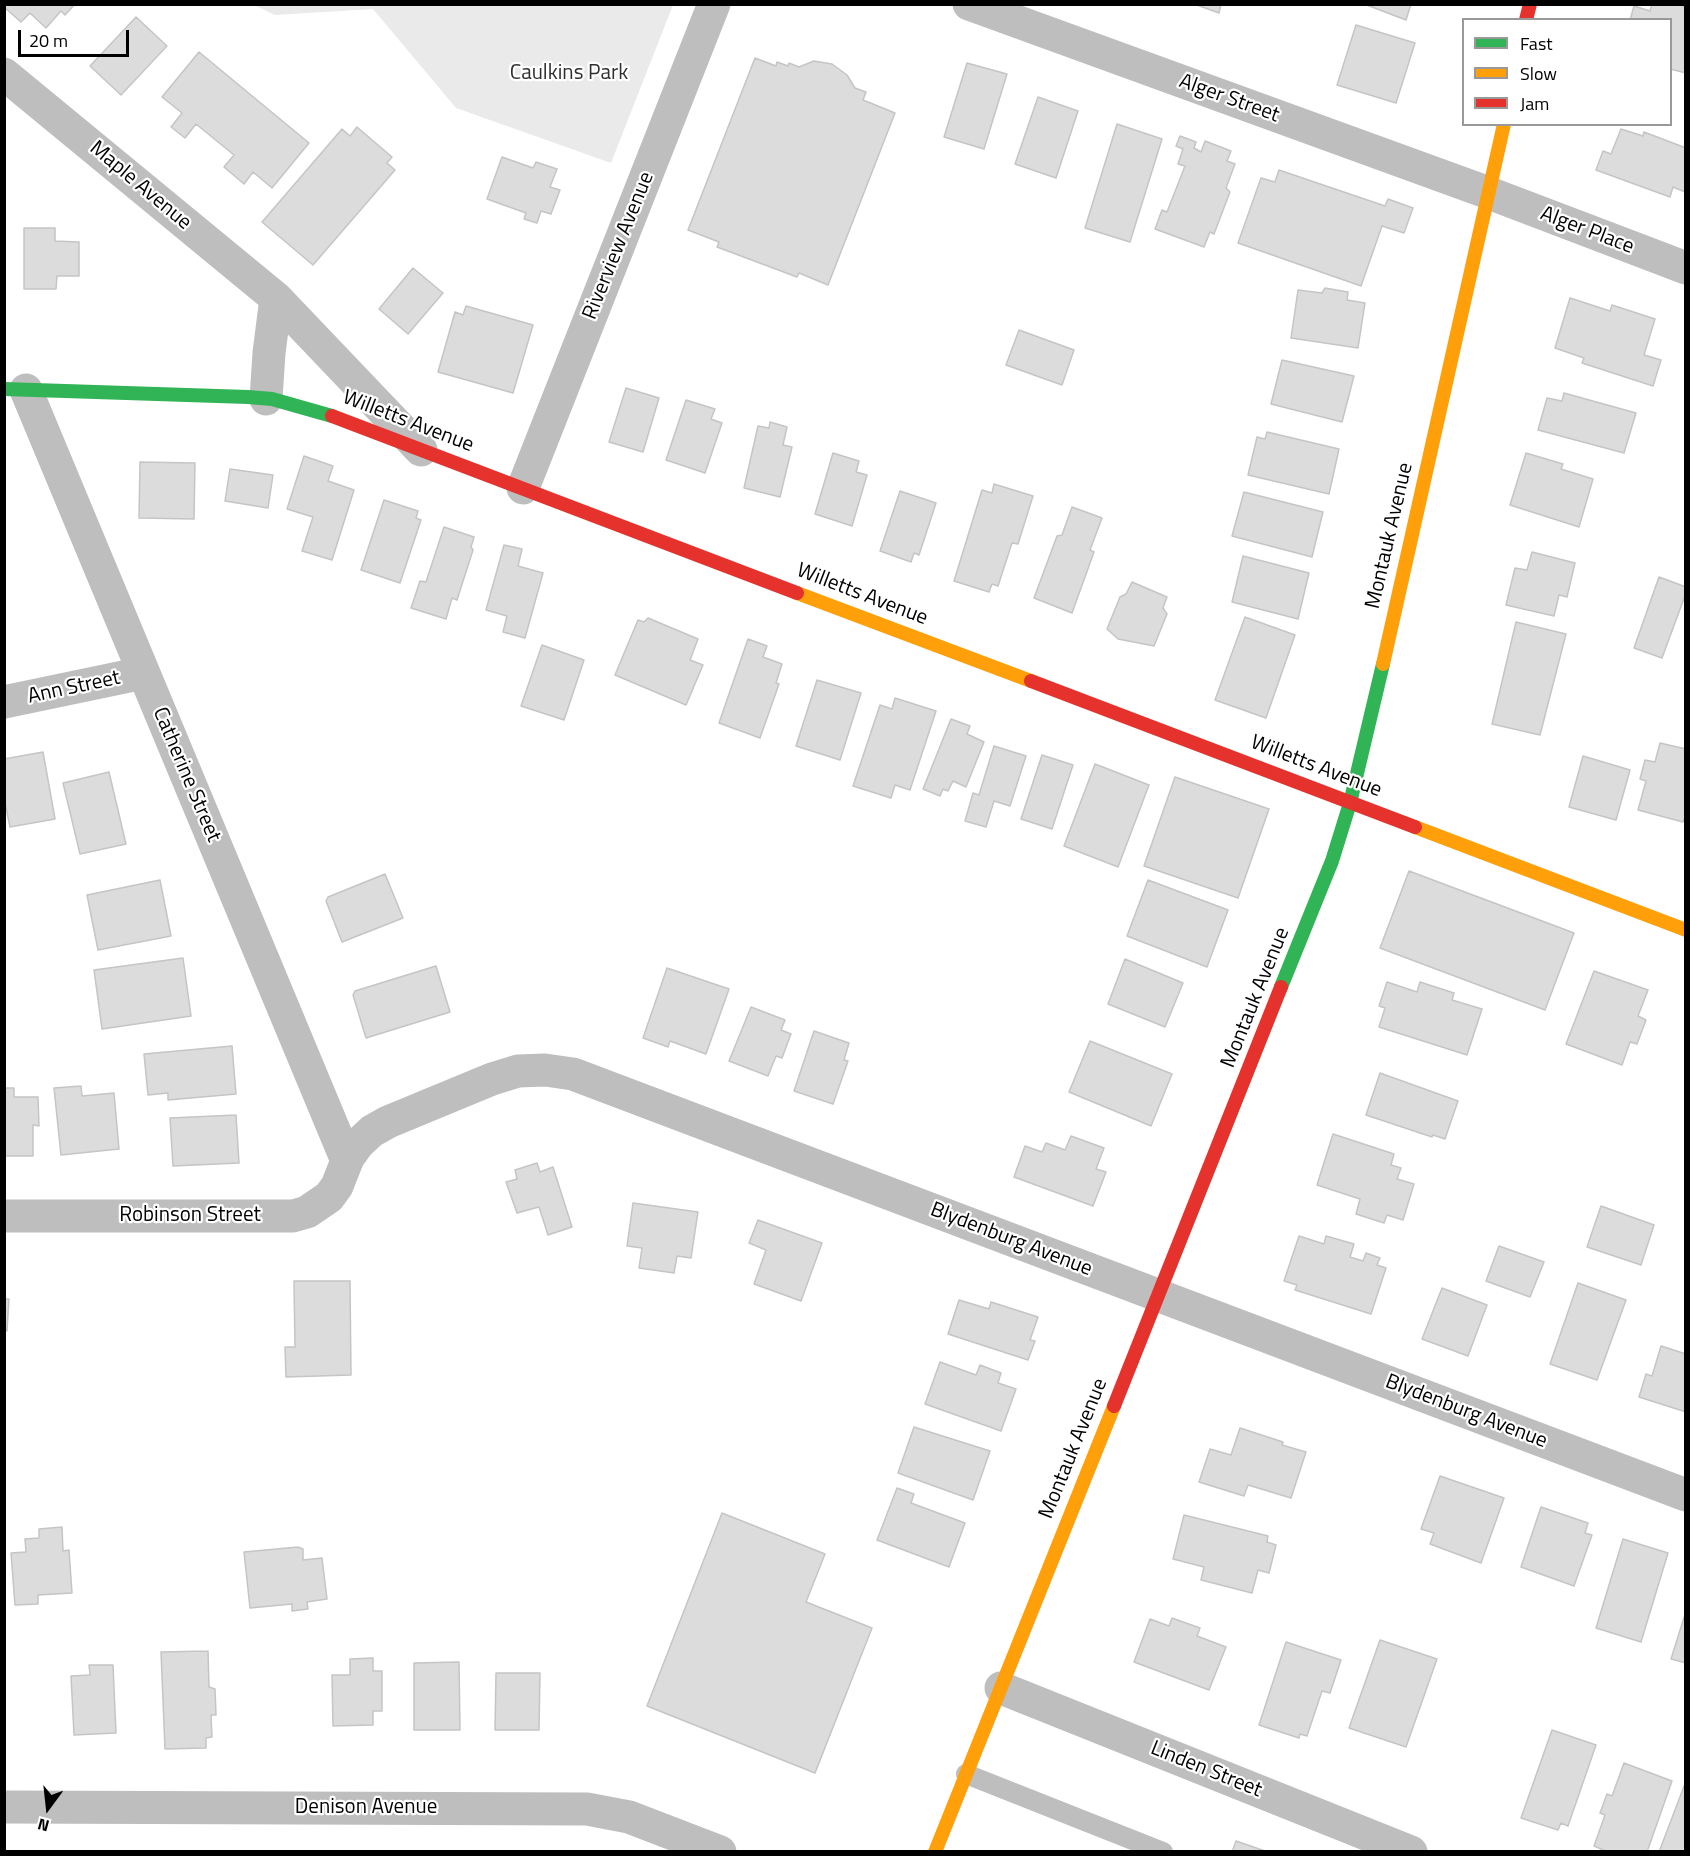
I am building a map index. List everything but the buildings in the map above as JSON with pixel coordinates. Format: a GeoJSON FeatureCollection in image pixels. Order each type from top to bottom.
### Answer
{"type":"FeatureCollection","features":[{"type":"Feature","properties":{"kind":"street","name":"Riverview Avenue"},"geometry":{"type":"LineString","coordinates":[[523,488],[714,4]]}},
{"type":"Feature","properties":{"kind":"street","name":"Alger Street"},"geometry":{"type":"LineString","coordinates":[[969,4],[1489,194]]}},
{"type":"Feature","properties":{"kind":"street","name":"Maple Avenue"},"geometry":{"type":"LineString","coordinates":[[4,74],[276,298],[421,450]]}},
{"type":"Feature","properties":{"kind":"street","name":"Montauk Avenue"},"geometry":{"type":"LineString","coordinates":[[935,1851],[1332,861],[1366,741],[1504,126]]}},
{"type":"Feature","properties":{"kind":"street","name":"Alger Place"},"geometry":{"type":"LineString","coordinates":[[1489,194],[1686,268]]}},
{"type":"Feature","properties":{"kind":"street"},"geometry":{"type":"LineString","coordinates":[[266,399],[276,298]]}},
{"type":"Feature","properties":{"kind":"street","name":"Willetts Avenue"},"geometry":{"type":"LineString","coordinates":[[15,389],[224,395],[266,399],[321,412],[1686,930]]}},
{"type":"Feature","properties":{"kind":"street","name":"Catherine Street"},"geometry":{"type":"LineString","coordinates":[[15,389],[143,674],[347,1161]]}},
{"type":"Feature","properties":{"kind":"street","name":"Ann Street"},"geometry":{"type":"LineString","coordinates":[[4,702],[143,674]]}},
{"type":"Feature","properties":{"kind":"street","name":"Blydenburg Avenue"},"geometry":{"type":"LineString","coordinates":[[347,1161],[358,1144],[372,1131],[492,1078],[518,1071],[545,1070],[573,1074],[1686,1495]]}},
{"type":"Feature","properties":{"kind":"street","name":"Robinson Street"},"geometry":{"type":"LineString","coordinates":[[4,1216],[293,1216],[307,1212],[329,1197],[337,1186],[347,1161]]}},
{"type":"Feature","properties":{"kind":"street","name":"Linden Street"},"geometry":{"type":"LineString","coordinates":[[1001,1688],[1411,1851]]}},
{"type":"Feature","properties":{"kind":"street","name":"Denison Avenue"},"geometry":{"type":"LineString","coordinates":[[4,1807],[587,1809],[629,1816],[720,1851]]}},
{"type":"Feature","properties":{"kind":"lane"},"geometry":{"type":"LineString","coordinates":[[966,1774],[1163,1851]]}},
{"type":"Feature","properties":{"kind":"green space","name":"Caulkins Park"},"geometry":{"type":"Polygon","coordinates":[[[673,4],[611,163],[456,108],[373,9],[275,15],[254,5],[673,4]]]}},
{"type":"Feature","properties":{"kind":"traffic: fast"},"geometry":{"type":"LineString","coordinates":[[4,389],[248,397],[272,399],[332,416]]}},
{"type":"Feature","properties":{"kind":"traffic: fast"},"geometry":{"type":"LineString","coordinates":[[1281,987],[1332,861],[1350,803],[1383,664]]}},
{"type":"Feature","properties":{"kind":"traffic: slow"},"geometry":{"type":"LineString","coordinates":[[1383,664],[1504,126]]}},
{"type":"Feature","properties":{"kind":"traffic: slow"},"geometry":{"type":"LineString","coordinates":[[797,593],[1031,681]]}},
{"type":"Feature","properties":{"kind":"traffic: slow"},"geometry":{"type":"LineString","coordinates":[[1415,827],[1686,930]]}},
{"type":"Feature","properties":{"kind":"traffic: slow"},"geometry":{"type":"LineString","coordinates":[[935,1852],[1114,1406]]}},
{"type":"Feature","properties":{"kind":"traffic: jam"},"geometry":{"type":"LineString","coordinates":[[1526,18],[1530,4]]}},
{"type":"Feature","properties":{"kind":"traffic: jam"},"geometry":{"type":"LineString","coordinates":[[332,416],[797,593]]}},
{"type":"Feature","properties":{"kind":"traffic: jam"},"geometry":{"type":"LineString","coordinates":[[1031,681],[1415,827]]}},
{"type":"Feature","properties":{"kind":"traffic: jam"},"geometry":{"type":"LineString","coordinates":[[1114,1406],[1281,987]]}}]}
